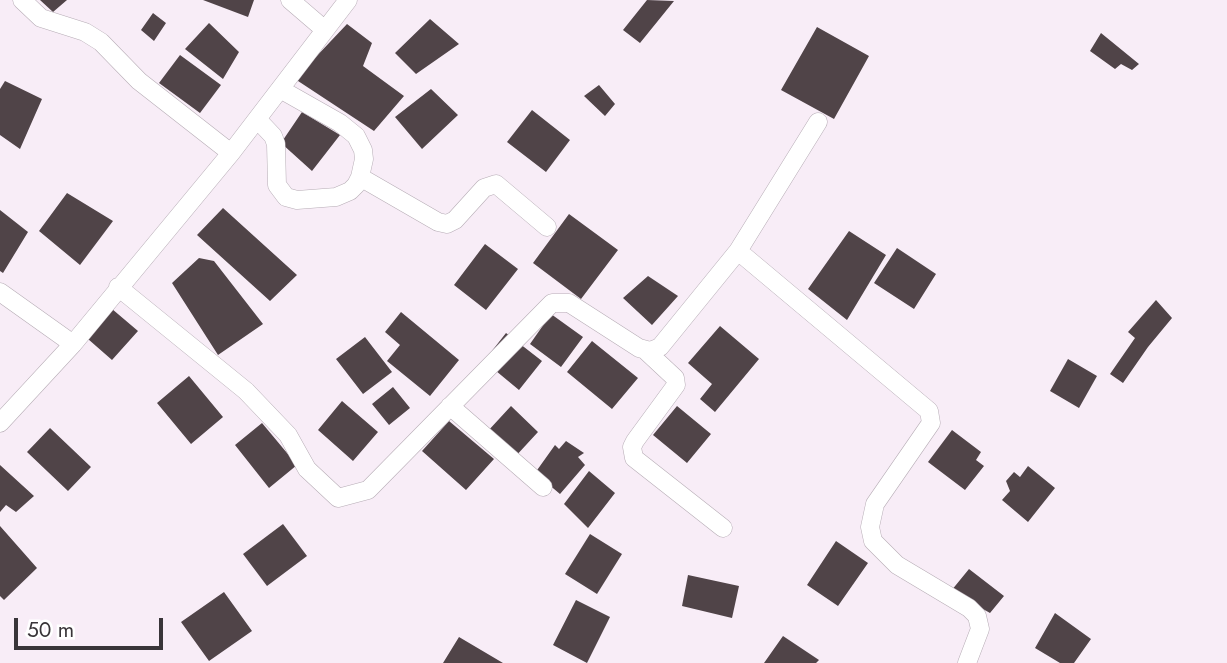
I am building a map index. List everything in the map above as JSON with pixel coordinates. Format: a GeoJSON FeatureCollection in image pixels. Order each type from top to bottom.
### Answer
{"type":"FeatureCollection","features":[{"type":"Feature","properties":{"kind":"street"},"geometry":{"type":"LineString","coordinates":[[22,0],[41,18],[85,32],[102,42],[154,94],[231,153]]}},
{"type":"Feature","properties":{"kind":"street"},"geometry":{"type":"LineString","coordinates":[[290,0],[325,30]]}},
{"type":"Feature","properties":{"kind":"street"},"geometry":{"type":"LineString","coordinates":[[0,423],[73,344],[231,153],[348,0]]}},
{"type":"Feature","properties":{"kind":"street"},"geometry":{"type":"LineString","coordinates":[[257,119],[273,136],[276,144],[277,185],[286,197],[297,200],[336,197],[350,191],[360,177],[364,159],[356,136],[340,123],[280,89]]}},
{"type":"Feature","properties":{"kind":"street"},"geometry":{"type":"LineString","coordinates":[[645,350],[660,347],[738,251],[817,122]]}},
{"type":"Feature","properties":{"kind":"street"},"geometry":{"type":"LineString","coordinates":[[360,177],[442,224],[455,220],[484,188],[496,184],[547,227]]}},
{"type":"Feature","properties":{"kind":"street"},"geometry":{"type":"LineString","coordinates":[[738,251],[929,411],[931,423],[875,504],[870,527],[873,541],[897,565],[978,616],[980,629],[967,663]]}},
{"type":"Feature","properties":{"kind":"street"},"geometry":{"type":"LineString","coordinates":[[118,287],[246,391],[288,435],[307,469],[338,498],[368,490],[552,303],[569,303],[645,350],[675,378],[676,385],[635,441],[632,447],[634,458],[723,528]]}},
{"type":"Feature","properties":{"kind":"street"},"geometry":{"type":"LineString","coordinates":[[0,292],[73,344]]}},
{"type":"Feature","properties":{"kind":"street"},"geometry":{"type":"LineString","coordinates":[[450,405],[542,487]]}},
{"type":"Feature","properties":{"kind":"building"},"geometry":{"type":"Polygon","coordinates":[[[40,0],[67,0],[53,12],[40,0]]]}},
{"type":"Feature","properties":{"kind":"building"},"geometry":{"type":"Polygon","coordinates":[[[203,0],[254,0],[248,17],[203,0]]]}},
{"type":"Feature","properties":{"kind":"building"},"geometry":{"type":"Polygon","coordinates":[[[647,0],[674,1],[640,43],[623,30],[647,0]]]}},
{"type":"Feature","properties":{"kind":"building"},"geometry":{"type":"Polygon","coordinates":[[[153,13],[166,23],[154,41],[141,30],[153,13]]]}},
{"type":"Feature","properties":{"kind":"building"},"geometry":{"type":"Polygon","coordinates":[[[430,19],[459,44],[416,74],[395,53],[430,19]]]}},
{"type":"Feature","properties":{"kind":"building"},"geometry":{"type":"Polygon","coordinates":[[[209,23],[239,52],[223,79],[185,49],[209,23]]]}},
{"type":"Feature","properties":{"kind":"building"},"geometry":{"type":"Polygon","coordinates":[[[347,24],[372,43],[363,66],[404,96],[374,131],[295,79],[347,24]]]}},
{"type":"Feature","properties":{"kind":"building"},"geometry":{"type":"Polygon","coordinates":[[[817,27],[869,56],[834,119],[781,90],[817,27]]]}},
{"type":"Feature","properties":{"kind":"building"},"geometry":{"type":"Polygon","coordinates":[[[1101,33],[1139,64],[1132,70],[1121,64],[1115,69],[1090,51],[1101,33]]]}},
{"type":"Feature","properties":{"kind":"building"},"geometry":{"type":"Polygon","coordinates":[[[180,55],[221,85],[200,113],[159,83],[180,55]]]}},
{"type":"Feature","properties":{"kind":"building"},"geometry":{"type":"Polygon","coordinates":[[[5,81],[42,99],[20,149],[0,135],[0,89],[5,81]]]}},
{"type":"Feature","properties":{"kind":"building"},"geometry":{"type":"Polygon","coordinates":[[[599,85],[615,104],[605,116],[584,96],[599,85]]]}},
{"type":"Feature","properties":{"kind":"building"},"geometry":{"type":"Polygon","coordinates":[[[431,89],[458,115],[422,149],[395,117],[431,89]]]}},
{"type":"Feature","properties":{"kind":"building"},"geometry":{"type":"Polygon","coordinates":[[[532,110],[570,140],[546,172],[507,142],[532,110]]]}},
{"type":"Feature","properties":{"kind":"building"},"geometry":{"type":"Polygon","coordinates":[[[302,112],[340,135],[312,171],[281,143],[302,112]]]}},
{"type":"Feature","properties":{"kind":"building"},"geometry":{"type":"Polygon","coordinates":[[[67,193],[113,221],[80,265],[39,231],[67,193]]]}},
{"type":"Feature","properties":{"kind":"building"},"geometry":{"type":"Polygon","coordinates":[[[223,208],[297,275],[270,301],[197,235],[223,208]]]}},
{"type":"Feature","properties":{"kind":"building"},"geometry":{"type":"Polygon","coordinates":[[[0,210],[28,232],[3,273],[0,271],[0,210]]]}},
{"type":"Feature","properties":{"kind":"building"},"geometry":{"type":"Polygon","coordinates":[[[569,214],[618,250],[581,299],[533,263],[569,214]]]}},
{"type":"Feature","properties":{"kind":"building"},"geometry":{"type":"Polygon","coordinates":[[[849,231],[886,255],[847,320],[808,289],[849,231]]]}},
{"type":"Feature","properties":{"kind":"building"},"geometry":{"type":"Polygon","coordinates":[[[485,244],[518,269],[486,310],[454,285],[485,244]]]}},
{"type":"Feature","properties":{"kind":"building"},"geometry":{"type":"Polygon","coordinates":[[[897,248],[936,274],[914,309],[874,283],[897,248]]]}},
{"type":"Feature","properties":{"kind":"building"},"geometry":{"type":"Polygon","coordinates":[[[199,258],[214,261],[263,324],[218,355],[172,283],[199,258]]]}},
{"type":"Feature","properties":{"kind":"building"},"geometry":{"type":"Polygon","coordinates":[[[648,276],[678,296],[652,325],[623,298],[648,276]]]}},
{"type":"Feature","properties":{"kind":"building"},"geometry":{"type":"Polygon","coordinates":[[[1156,300],[1172,318],[1123,383],[1110,374],[1135,338],[1128,332],[1156,300]]]}},
{"type":"Feature","properties":{"kind":"building"},"geometry":{"type":"Polygon","coordinates":[[[105,303],[138,331],[112,360],[80,332],[105,303]]]}},
{"type":"Feature","properties":{"kind":"building"},"geometry":{"type":"Polygon","coordinates":[[[401,312],[459,360],[430,396],[387,361],[400,345],[385,332],[401,312]]]}},
{"type":"Feature","properties":{"kind":"building"},"geometry":{"type":"Polygon","coordinates":[[[551,314],[583,337],[561,367],[530,344],[551,314]]]}},
{"type":"Feature","properties":{"kind":"building"},"geometry":{"type":"Polygon","coordinates":[[[720,326],[759,359],[715,412],[700,399],[712,384],[688,363],[720,326]]]}},
{"type":"Feature","properties":{"kind":"building"},"geometry":{"type":"Polygon","coordinates":[[[506,333],[542,361],[519,390],[484,361],[506,333]]]}},
{"type":"Feature","properties":{"kind":"building"},"geometry":{"type":"Polygon","coordinates":[[[365,337],[392,372],[363,394],[336,359],[365,337]]]}},
{"type":"Feature","properties":{"kind":"building"},"geometry":{"type":"Polygon","coordinates":[[[592,341],[638,378],[612,409],[567,372],[592,341]]]}},
{"type":"Feature","properties":{"kind":"building"},"geometry":{"type":"Polygon","coordinates":[[[1068,359],[1097,376],[1079,408],[1050,391],[1068,359]]]}},
{"type":"Feature","properties":{"kind":"building"},"geometry":{"type":"Polygon","coordinates":[[[189,376],[223,417],[191,444],[157,403],[189,376]]]}},
{"type":"Feature","properties":{"kind":"building"},"geometry":{"type":"Polygon","coordinates":[[[393,387],[410,408],[389,425],[372,404],[393,387]]]}},
{"type":"Feature","properties":{"kind":"building"},"geometry":{"type":"Polygon","coordinates":[[[342,401],[378,432],[353,461],[318,430],[342,401]]]}},
{"type":"Feature","properties":{"kind":"building"},"geometry":{"type":"Polygon","coordinates":[[[511,406],[538,432],[514,458],[487,432],[511,406]]]}},
{"type":"Feature","properties":{"kind":"building"},"geometry":{"type":"Polygon","coordinates":[[[677,406],[711,434],[687,463],[653,435],[677,406]]]}},
{"type":"Feature","properties":{"kind":"building"},"geometry":{"type":"Polygon","coordinates":[[[449,421],[494,459],[466,490],[422,451],[449,421]]]}},
{"type":"Feature","properties":{"kind":"building"},"geometry":{"type":"Polygon","coordinates":[[[262,423],[297,465],[269,488],[235,445],[262,423]]]}},
{"type":"Feature","properties":{"kind":"building"},"geometry":{"type":"Polygon","coordinates":[[[50,428],[91,467],[68,491],[27,452],[50,428]]]}},
{"type":"Feature","properties":{"kind":"building"},"geometry":{"type":"Polygon","coordinates":[[[952,430],[981,452],[976,460],[984,466],[965,490],[928,462],[952,430]]]}},
{"type":"Feature","properties":{"kind":"building"},"geometry":{"type":"Polygon","coordinates":[[[566,441],[584,453],[578,457],[585,465],[560,494],[535,473],[555,445],[559,449],[566,441]]]}},
{"type":"Feature","properties":{"kind":"building"},"geometry":{"type":"Polygon","coordinates":[[[0,465],[34,496],[16,512],[6,505],[0,512],[0,465]]]}},
{"type":"Feature","properties":{"kind":"building"},"geometry":{"type":"Polygon","coordinates":[[[1028,466],[1055,488],[1028,522],[1002,500],[1010,491],[1006,481],[1014,472],[1020,477],[1028,466]]]}},
{"type":"Feature","properties":{"kind":"building"},"geometry":{"type":"Polygon","coordinates":[[[589,471],[615,493],[588,528],[564,504],[589,471]]]}},
{"type":"Feature","properties":{"kind":"building"},"geometry":{"type":"Polygon","coordinates":[[[283,524],[307,556],[267,586],[243,554],[283,524]]]}},
{"type":"Feature","properties":{"kind":"building"},"geometry":{"type":"Polygon","coordinates":[[[0,526],[37,568],[4,600],[0,596],[0,526]]]}},
{"type":"Feature","properties":{"kind":"building"},"geometry":{"type":"Polygon","coordinates":[[[590,534],[622,554],[597,594],[565,574],[590,534]]]}},
{"type":"Feature","properties":{"kind":"building"},"geometry":{"type":"Polygon","coordinates":[[[836,541],[868,563],[838,606],[807,585],[836,541]]]}},
{"type":"Feature","properties":{"kind":"building"},"geometry":{"type":"Polygon","coordinates":[[[969,569],[1004,596],[990,613],[951,591],[969,569]]]}},
{"type":"Feature","properties":{"kind":"building"},"geometry":{"type":"Polygon","coordinates":[[[688,575],[739,586],[732,618],[682,606],[688,575]]]}},
{"type":"Feature","properties":{"kind":"building"},"geometry":{"type":"Polygon","coordinates":[[[224,592],[252,631],[209,661],[181,622],[224,592]]]}},
{"type":"Feature","properties":{"kind":"building"},"geometry":{"type":"Polygon","coordinates":[[[576,600],[610,617],[587,663],[553,645],[576,600]]]}},
{"type":"Feature","properties":{"kind":"building"},"geometry":{"type":"Polygon","coordinates":[[[1055,613],[1091,639],[1074,663],[1060,663],[1035,648],[1055,613]]]}},
{"type":"Feature","properties":{"kind":"building"},"geometry":{"type":"Polygon","coordinates":[[[783,636],[819,660],[816,663],[764,663],[783,636]]]}},
{"type":"Feature","properties":{"kind":"building"},"geometry":{"type":"Polygon","coordinates":[[[459,637],[503,663],[443,663],[459,637]]]}}]}
